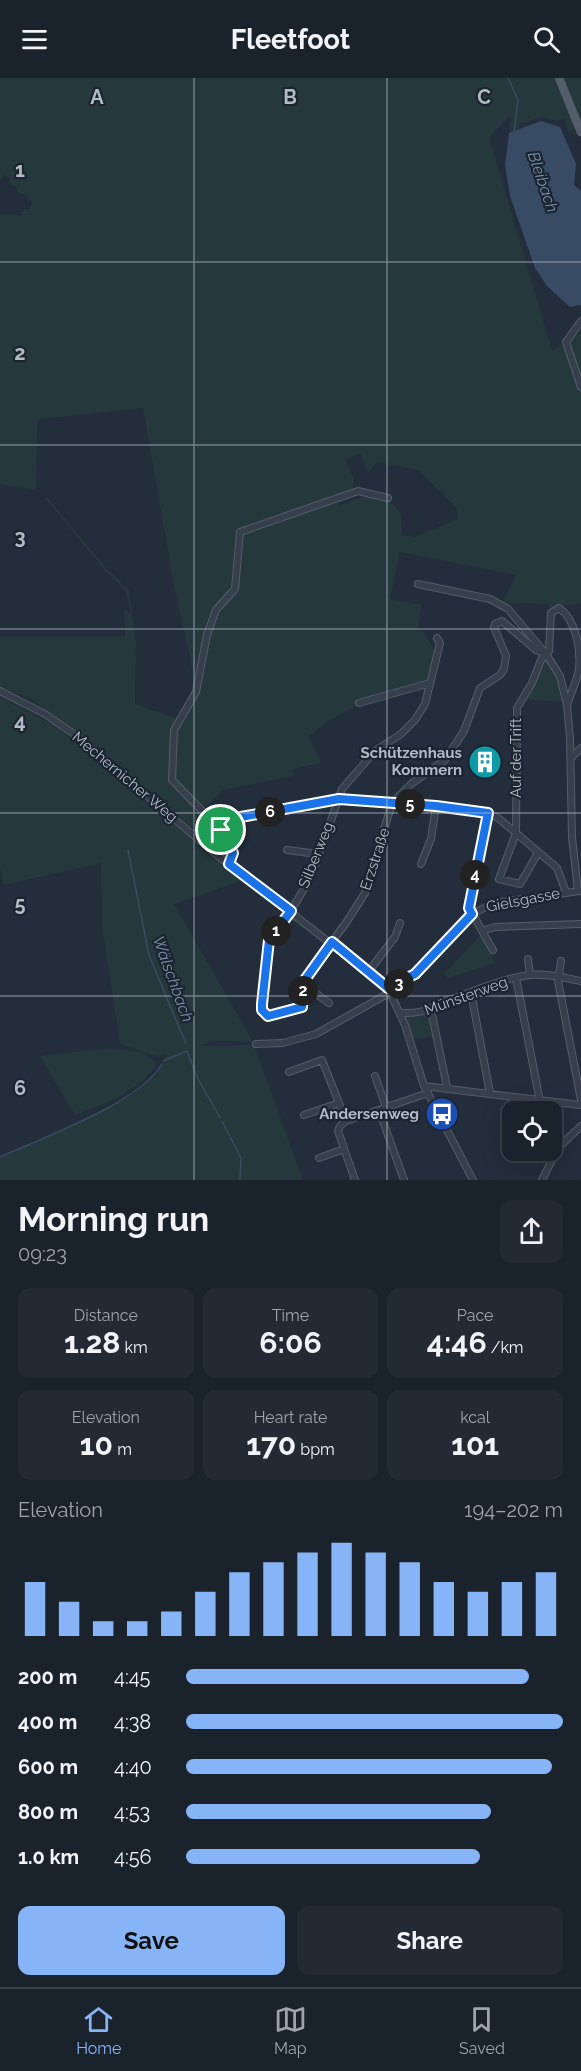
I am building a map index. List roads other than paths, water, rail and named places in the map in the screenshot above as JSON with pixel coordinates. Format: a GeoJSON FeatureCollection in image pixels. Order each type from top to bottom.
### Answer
{"type":"FeatureCollection","features":[{"type":"Feature","properties":{"kind":"main road"},"geometry":{"type":"LineString","coordinates":[[559,78],[581,132]]}},
{"type":"Feature","properties":{"kind":"street"},"geometry":{"type":"LineString","coordinates":[[581,321],[566,342],[581,387]]}},
{"type":"Feature","properties":{"kind":"street"},"geometry":{"type":"LineString","coordinates":[[229,864],[233,853],[221,830],[172,780],[174,730],[196,692],[207,635],[216,610],[235,589],[240,532],[358,491],[388,498]]}},
{"type":"Feature","properties":{"kind":"street"},"geometry":{"type":"LineString","coordinates":[[418,584],[489,599],[508,609],[546,654],[560,676],[567,705],[570,738],[572,837],[579,891]]}},
{"type":"Feature","properties":{"kind":"street","name":"Auf der Trift"},"geometry":{"type":"LineString","coordinates":[[516,833],[516,708],[532,683],[541,660],[551,644],[551,613],[560,608],[570,619],[579,658],[579,670],[567,705]]}},
{"type":"Feature","properties":{"kind":"street"},"geometry":{"type":"LineString","coordinates":[[392,803],[411,784],[445,760],[464,731],[480,688],[500,675],[504,669],[506,656],[494,627],[498,621],[546,654]]}},
{"type":"Feature","properties":{"kind":"street","name":"Silberweg"},"geometry":{"type":"LineString","coordinates":[[303,984],[303,1005],[300,1009],[272,1016],[264,1012],[262,1004],[264,971],[269,940],[291,911],[318,854],[348,780],[375,751],[401,734],[415,720],[424,704],[440,643],[437,638]]}},
{"type":"Feature","properties":{"kind":"street"},"geometry":{"type":"LineString","coordinates":[[359,703],[430,683]]}},
{"type":"Feature","properties":{"kind":"street","name":"Mechernicher Weg"},"geometry":{"type":"LineString","coordinates":[[0,691],[30,705],[67,729],[229,864],[332,942],[390,990],[401,1013],[426,1089],[473,1180]]}},
{"type":"Feature","properties":{"kind":"street"},"geometry":{"type":"LineString","coordinates":[[570,738],[581,746],[571,758]]}},
{"type":"Feature","properties":{"kind":"street"},"geometry":{"type":"LineString","coordinates":[[221,830],[241,817],[339,799],[436,806],[488,813],[496,817],[557,868],[566,892]]}},
{"type":"Feature","properties":{"kind":"street","name":"Erzstraße"},"geometry":{"type":"LineString","coordinates":[[303,984],[305,977],[332,942],[365,892],[392,803]]}},
{"type":"Feature","properties":{"kind":"street"},"geometry":{"type":"LineString","coordinates":[[421,864],[431,839],[436,806]]}},
{"type":"Feature","properties":{"kind":"street"},"geometry":{"type":"LineString","coordinates":[[488,813],[469,908],[493,950]]}},
{"type":"Feature","properties":{"kind":"street"},"geometry":{"type":"LineString","coordinates":[[516,833],[498,876],[502,881],[520,884],[538,853]]}},
{"type":"Feature","properties":{"kind":"street"},"geometry":{"type":"LineString","coordinates":[[286,850],[318,854]]}},
{"type":"Feature","properties":{"kind":"street","name":"Gielsgasse"},"geometry":{"type":"LineString","coordinates":[[256,1044],[283,1044],[316,1034],[415,974],[472,914],[494,903],[579,891]]}},
{"type":"Feature","properties":{"kind":"street"},"geometry":{"type":"LineString","coordinates":[[369,971],[395,937],[400,923]]}},
{"type":"Feature","properties":{"kind":"street"},"geometry":{"type":"LineString","coordinates":[[482,931],[495,927],[581,924]]}},
{"type":"Feature","properties":{"kind":"street"},"geometry":{"type":"LineString","coordinates":[[528,959],[530,975]]}},
{"type":"Feature","properties":{"kind":"street"},"geometry":{"type":"LineString","coordinates":[[561,961],[558,977],[581,1100]]}},
{"type":"Feature","properties":{"kind":"street","name":"Münsterweg"},"geometry":{"type":"LineString","coordinates":[[401,1013],[418,1014],[432,1011],[446,1002],[530,975],[581,981]]}},
{"type":"Feature","properties":{"kind":"street"},"geometry":{"type":"LineString","coordinates":[[355,1180],[338,1131],[346,1121],[426,1089],[447,1087],[540,1101],[516,978]]}},
{"type":"Feature","properties":{"kind":"street"},"geometry":{"type":"LineString","coordinates":[[303,984],[329,1003]]}},
{"type":"Feature","properties":{"kind":"street"},"geometry":{"type":"LineString","coordinates":[[471,993],[490,1093]]}},
{"type":"Feature","properties":{"kind":"street"},"geometry":{"type":"LineString","coordinates":[[432,1011],[447,1087]]}},
{"type":"Feature","properties":{"kind":"street"},"geometry":{"type":"LineString","coordinates":[[289,1072],[322,1056],[346,1121]]}},
{"type":"Feature","properties":{"kind":"street"},"geometry":{"type":"LineString","coordinates":[[375,1076],[404,1180]]}},
{"type":"Feature","properties":{"kind":"street"},"geometry":{"type":"LineString","coordinates":[[304,1115],[339,1103]]}},
{"type":"Feature","properties":{"kind":"street"},"geometry":{"type":"LineString","coordinates":[[562,1103],[581,1105]]}},
{"type":"Feature","properties":{"kind":"street"},"geometry":{"type":"LineString","coordinates":[[542,1180],[558,1148],[581,1126]]}},
{"type":"Feature","properties":{"kind":"street"},"geometry":{"type":"LineString","coordinates":[[319,1158],[344,1149]]}},
{"type":"Feature","properties":{"kind":"street"},"geometry":{"type":"LineString","coordinates":[[402,1173],[410,1180]]}},
{"type":"Feature","properties":{"kind":"water"},"geometry":{"type":"Polygon","coordinates":[[[541,121],[560,127],[576,164],[574,185],[581,191],[581,305],[570,307],[547,286],[535,268],[510,196],[505,165],[509,133],[541,121]]]}},
{"type":"Feature","properties":{"kind":"waterway","name":"Bleibach"},"geometry":{"type":"LineString","coordinates":[[508,78],[518,100],[514,132]]}},
{"type":"Feature","properties":{"kind":"waterway","name":"Wälschbach"},"geometry":{"type":"LineString","coordinates":[[128,850],[149,955],[186,1044]]}},
{"type":"Feature","properties":{"kind":"waterway","name":"Wälschbach"},"geometry":{"type":"LineString","coordinates":[[163,1061],[187,1051],[197,1077],[220,1118]]}},
{"type":"Feature","properties":{"kind":"waterway"},"geometry":{"type":"LineString","coordinates":[[0,1157],[64,1130],[112,1106],[150,1078],[162,1064]]}},
{"type":"Feature","properties":{"kind":"waterway","name":"Wälschbach"},"geometry":{"type":"LineString","coordinates":[[222,1121],[241,1158],[240,1180]]}},
{"type":"Feature","properties":{"kind":"place","name":"Schützenhaus Kommern"},"geometry":{"type":"Point","coordinates":[485,762]}},
{"type":"Feature","properties":{"kind":"place","name":"Andersenweg"},"geometry":{"type":"Point","coordinates":[442,1114]}}]}
